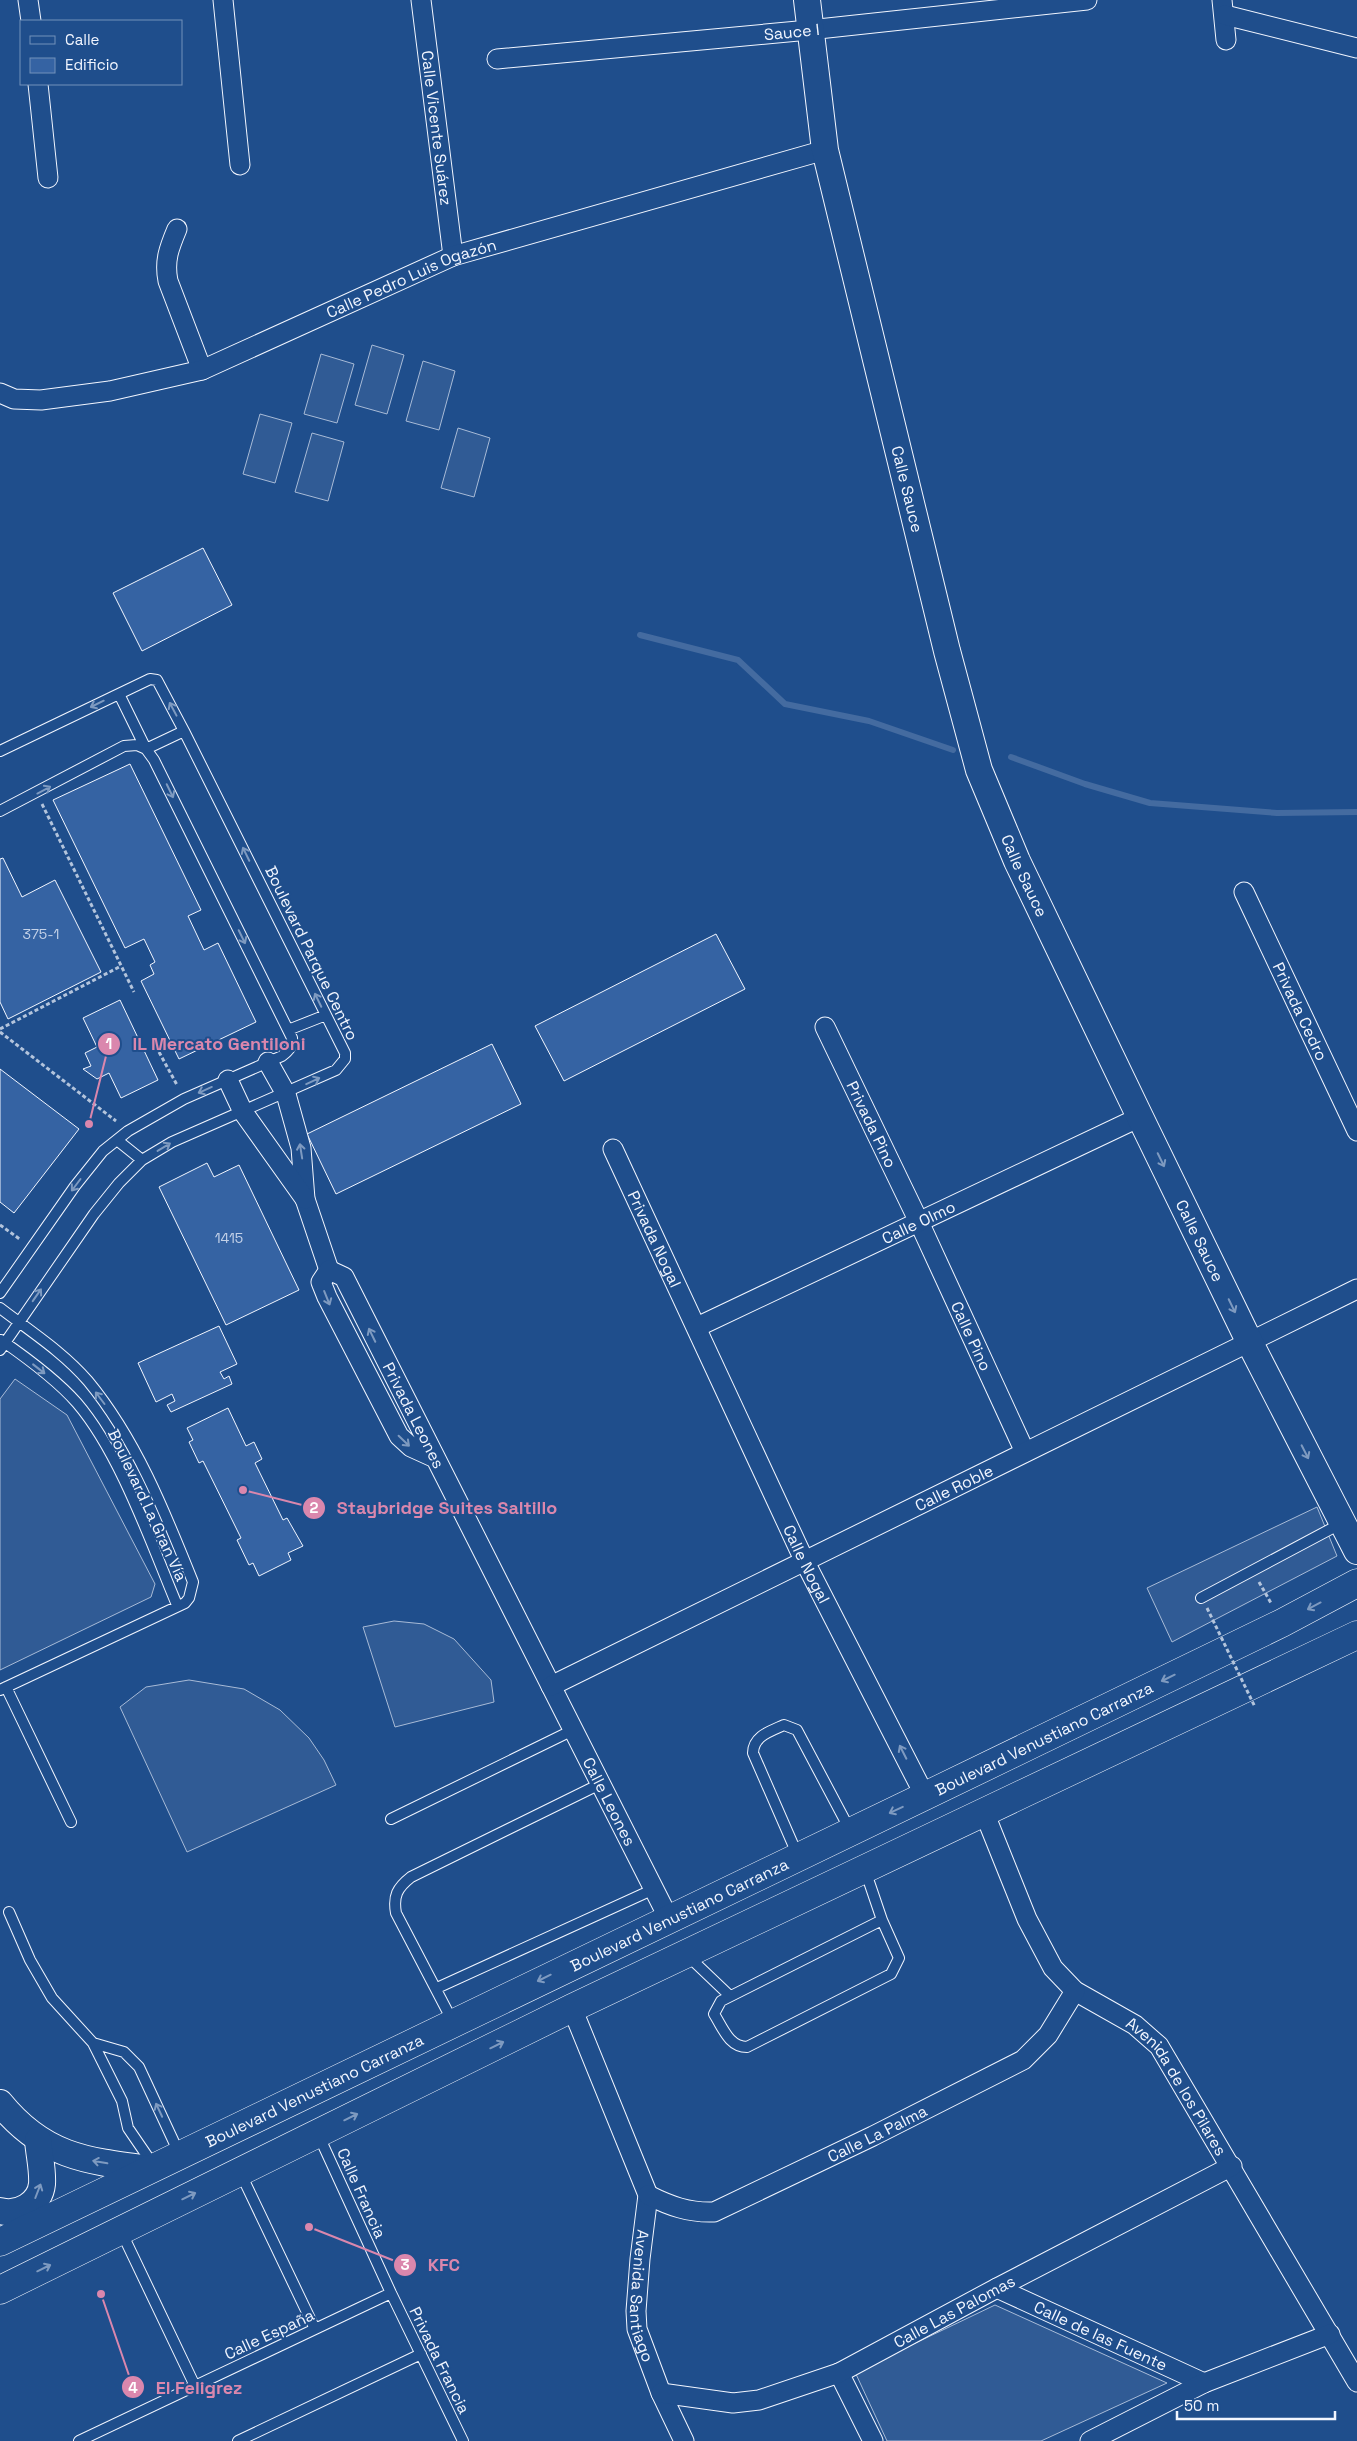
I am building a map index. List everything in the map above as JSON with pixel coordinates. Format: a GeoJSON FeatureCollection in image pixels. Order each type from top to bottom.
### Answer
{"type":"FeatureCollection","features":[{"type":"Feature","properties":{"kind":"main road","name":"Boulevard Venustiano Carranza"},"geometry":{"type":"LineString","coordinates":[[0,2242],[1282,1623],[1357,1583]]}},
{"type":"Feature","properties":{"kind":"main road"},"geometry":{"type":"LineString","coordinates":[[0,2290],[572,2008],[1357,1635]]}},
{"type":"Feature","properties":{"kind":"street"},"geometry":{"type":"LineString","coordinates":[[28,0],[31,20]]}},
{"type":"Feature","properties":{"kind":"street"},"geometry":{"type":"LineString","coordinates":[[223,0],[240,165]]}},
{"type":"Feature","properties":{"kind":"street","name":"Calle Vicente Suárez"},"geometry":{"type":"LineString","coordinates":[[421,0],[453,256]]}},
{"type":"Feature","properties":{"kind":"street","name":"Calle Sauce"},"geometry":{"type":"LineString","coordinates":[[807,0],[809,30],[825,150],[947,651],[979,770],[1017,861],[1140,1117],[1250,1343],[1357,1551]]}},
{"type":"Feature","properties":{"kind":"street","name":"Sauce I"},"geometry":{"type":"LineString","coordinates":[[497,59],[809,30],[1087,0]]}},
{"type":"Feature","properties":{"kind":"street"},"geometry":{"type":"LineString","coordinates":[[1226,40],[1224,7],[1357,48]]}},
{"type":"Feature","properties":{"kind":"street"},"geometry":{"type":"LineString","coordinates":[[38,85],[48,178]]}},
{"type":"Feature","properties":{"kind":"street","name":"Calle Pedro Luis Ogazón"},"geometry":{"type":"LineString","coordinates":[[0,393],[14,399],[41,400],[110,391],[202,370],[453,256],[825,150]]}},
{"type":"Feature","properties":{"kind":"street"},"geometry":{"type":"LineString","coordinates":[[177,228],[167,252],[165,266],[168,281],[202,370]]}},
{"type":"Feature","properties":{"kind":"street","name":"Privada Cedro"},"geometry":{"type":"LineString","coordinates":[[1244,892],[1357,1131]]}},
{"type":"Feature","properties":{"kind":"street","name":"Privada Pino"},"geometry":{"type":"LineString","coordinates":[[825,1027],[919,1222]]}},
{"type":"Feature","properties":{"kind":"street"},"geometry":{"type":"LineString","coordinates":[[268,1062],[286,1094],[301,1148],[305,1199]]}},
{"type":"Feature","properties":{"kind":"street"},"geometry":{"type":"LineString","coordinates":[[228,1080],[243,1112],[305,1199]]}},
{"type":"Feature","properties":{"kind":"street","name":"Calle Olmo"},"geometry":{"type":"LineString","coordinates":[[697,1327],[1140,1117]]}},
{"type":"Feature","properties":{"kind":"street","name":"Privada Nogal"},"geometry":{"type":"LineString","coordinates":[[612,1149],[697,1327]]}},
{"type":"Feature","properties":{"kind":"street","name":"Privada Leones"},"geometry":{"type":"LineString","coordinates":[[305,1199],[336,1274],[551,1686]]}},
{"type":"Feature","properties":{"kind":"street","name":"Calle Pino"},"geometry":{"type":"LineString","coordinates":[[919,1222],[1025,1452]]}},
{"type":"Feature","properties":{"kind":"street"},"geometry":{"type":"LineString","coordinates":[[336,1274],[321,1282],[326,1297],[399,1436],[410,1447],[433,1457]]}},
{"type":"Feature","properties":{"kind":"street","name":"Calle Roble"},"geometry":{"type":"LineString","coordinates":[[551,1686],[1357,1289]]}},
{"type":"Feature","properties":{"kind":"street","name":"Calle Nogal"},"geometry":{"type":"LineString","coordinates":[[697,1327],[805,1562],[925,1796]]}},
{"type":"Feature","properties":{"kind":"street","name":"Calle Leones"},"geometry":{"type":"LineString","coordinates":[[551,1686],[669,1919]]}},
{"type":"Feature","properties":{"kind":"street","name":"Avenida de los Pilares"},"geometry":{"type":"LineString","coordinates":[[984,1812],[1026,1919],[1053,1968],[1075,1991],[1135,2025],[1160,2046],[1357,2382]]}},
{"type":"Feature","properties":{"kind":"street","name":"Calle La Palma"},"geometry":{"type":"LineString","coordinates":[[648,2195],[672,2207],[689,2212],[714,2212],[873,2136],[1023,2060],[1048,2035],[1075,1991]]}},
{"type":"Feature","properties":{"kind":"street","name":"Avenida Santiago"},"geometry":{"type":"LineString","coordinates":[[572,2008],[648,2195],[636,2311],[637,2329],[661,2393],[684,2441]]}},
{"type":"Feature","properties":{"kind":"street"},"geometry":{"type":"LineString","coordinates":[[0,2103],[15,2121],[38,2140],[66,2153],[97,2162],[151,2168]]}},
{"type":"Feature","properties":{"kind":"street"},"geometry":{"type":"LineString","coordinates":[[0,2211],[15,2212],[25,2209],[35,2199],[42,2185],[38,2140]]}},
{"type":"Feature","properties":{"kind":"street","name":"Calle Las Palomas"},"geometry":{"type":"LineString","coordinates":[[661,2393],[733,2403],[759,2400],[839,2372],[1232,2166]]}},
{"type":"Feature","properties":{"kind":"street","name":"Calle de las Fuente"},"geometry":{"type":"LineString","coordinates":[[997,2288],[1204,2383]]}},
{"type":"Feature","properties":{"kind":"street"},"geometry":{"type":"LineString","coordinates":[[1090,2441],[1204,2383],[1330,2334]]}},
{"type":"Feature","properties":{"kind":"street"},"geometry":{"type":"LineString","coordinates":[[839,2372],[872,2441]]}},
{"type":"Feature","properties":{"kind":"lane","name":"Boulevard Parque Centro"},"geometry":{"type":"LineString","coordinates":[[0,750],[150,679],[157,680],[184,730],[345,1053],[345,1060],[336,1070],[286,1094],[172,1142],[142,1160],[119,1183],[94,1214],[2,1344]]}},
{"type":"Feature","properties":{"kind":"lane"},"geometry":{"type":"LineString","coordinates":[[0,1293],[75,1186],[103,1150],[128,1131],[184,1099],[268,1062],[289,1050],[292,1043],[288,1030],[154,760],[146,749],[119,694]]}},
{"type":"Feature","properties":{"kind":"lane"},"geometry":{"type":"LineString","coordinates":[[0,811],[36,794],[124,746],[137,746],[146,749],[184,730]]}},
{"type":"Feature","properties":{"kind":"lane"},"geometry":{"type":"LineString","coordinates":[[288,1030],[326,1015]]}},
{"type":"Feature","properties":{"kind":"lane"},"geometry":{"type":"LineString","coordinates":[[117,1140],[142,1160]]}},
{"type":"Feature","properties":{"kind":"lane","name":"Boulevard La Gran Vía"},"geometry":{"type":"LineString","coordinates":[[0,1308],[60,1354],[87,1380],[112,1413],[139,1457],[193,1582],[189,1598],[185,1603],[177,1604],[3,1689]]}},
{"type":"Feature","properties":{"kind":"lane","name":"Boulevard La Gran Vía"},"geometry":{"type":"LineString","coordinates":[[2,1344],[54,1381],[77,1402],[96,1428],[126,1486],[177,1604]]}},
{"type":"Feature","properties":{"kind":"lane"},"geometry":{"type":"LineString","coordinates":[[1201,1598],[1342,1523]]}},
{"type":"Feature","properties":{"kind":"lane"},"geometry":{"type":"LineString","coordinates":[[3,1689],[71,1822]]}},
{"type":"Feature","properties":{"kind":"lane"},"geometry":{"type":"LineString","coordinates":[[798,1856],[753,1753],[755,1742],[760,1737],[784,1725],[797,1730],[850,1831]]}},
{"type":"Feature","properties":{"kind":"lane"},"geometry":{"type":"LineString","coordinates":[[391,1819],[572,1730]]}},
{"type":"Feature","properties":{"kind":"lane"},"geometry":{"type":"LineString","coordinates":[[454,2022],[396,1913],[394,1898],[400,1885],[411,1877],[600,1784]]}},
{"type":"Feature","properties":{"kind":"lane"},"geometry":{"type":"LineString","coordinates":[[865,1870],[882,1920],[899,1958],[891,1974],[747,2047],[741,2047],[731,2041],[714,2014],[718,2005],[730,1996],[882,1920]]}},
{"type":"Feature","properties":{"kind":"lane"},"geometry":{"type":"LineString","coordinates":[[437,1988],[654,1889]]}},
{"type":"Feature","properties":{"kind":"lane"},"geometry":{"type":"LineString","coordinates":[[9,1912],[30,1960],[52,1998],[93,2043],[122,2101],[128,2128],[151,2168]]}},
{"type":"Feature","properties":{"kind":"lane"},"geometry":{"type":"LineString","coordinates":[[686,1954],[730,1996]]}},
{"type":"Feature","properties":{"kind":"lane"},"geometry":{"type":"LineString","coordinates":[[93,2043],[124,2052],[139,2066],[180,2154]]}},
{"type":"Feature","properties":{"kind":"lane","name":"Calle Francia"},"geometry":{"type":"LineString","coordinates":[[318,2133],[391,2293]]}},
{"type":"Feature","properties":{"kind":"lane"},"geometry":{"type":"LineString","coordinates":[[240,2171],[315,2329]]}},
{"type":"Feature","properties":{"kind":"lane"},"geometry":{"type":"LineString","coordinates":[[121,2230],[195,2386]]}},
{"type":"Feature","properties":{"kind":"lane","name":"Calle España"},"geometry":{"type":"LineString","coordinates":[[79,2441],[391,2293]]}},
{"type":"Feature","properties":{"kind":"lane","name":"Privada Francia"},"geometry":{"type":"LineString","coordinates":[[391,2293],[463,2441]]}},
{"type":"Feature","properties":{"kind":"lane"},"geometry":{"type":"LineString","coordinates":[[238,2441],[421,2354]]}},
{"type":"Feature","properties":{"kind":"path"},"geometry":{"type":"LineString","coordinates":[[36,794],[134,992]]}},
{"type":"Feature","properties":{"kind":"path"},"geometry":{"type":"LineString","coordinates":[[121,966],[0,1030],[128,1131]]}},
{"type":"Feature","properties":{"kind":"path"},"geometry":{"type":"LineString","coordinates":[[159,1052],[184,1099]]}},
{"type":"Feature","properties":{"kind":"path"},"geometry":{"type":"LineString","coordinates":[[0,1225],[31,1248]]}},
{"type":"Feature","properties":{"kind":"path"},"geometry":{"type":"LineString","coordinates":[[1251,1586],[1259,1582],[1282,1623]]}},
{"type":"Feature","properties":{"kind":"path"},"geometry":{"type":"LineString","coordinates":[[1216,1603],[1207,1608],[1255,1708]]}},
{"type":"Feature","properties":{"kind":"shaded area"},"geometry":{"type":"Polygon","coordinates":[[[372,345],[404,355],[387,414],[355,405],[372,345]]]}},
{"type":"Feature","properties":{"kind":"shaded area"},"geometry":{"type":"Polygon","coordinates":[[[321,354],[354,364],[337,423],[304,414],[321,354]]]}},
{"type":"Feature","properties":{"kind":"shaded area"},"geometry":{"type":"Polygon","coordinates":[[[423,361],[455,371],[439,430],[406,421],[423,361]]]}},
{"type":"Feature","properties":{"kind":"shaded area"},"geometry":{"type":"Polygon","coordinates":[[[260,414],[292,423],[275,483],[243,474],[260,414]]]}},
{"type":"Feature","properties":{"kind":"shaded area"},"geometry":{"type":"Polygon","coordinates":[[[458,428],[490,438],[474,497],[441,488],[458,428]]]}},
{"type":"Feature","properties":{"kind":"shaded area"},"geometry":{"type":"Polygon","coordinates":[[[312,433],[344,442],[328,501],[295,492],[312,433]]]}},
{"type":"Feature","properties":{"kind":"shaded area"},"geometry":{"type":"Polygon","coordinates":[[[15,1379],[67,1415],[155,1584],[151,1597],[0,1670],[0,1399],[15,1379]]]}},
{"type":"Feature","properties":{"kind":"shaded area"},"geometry":{"type":"Polygon","coordinates":[[[1317,1507],[1337,1556],[1172,1642],[1147,1588],[1317,1507]]]}},
{"type":"Feature","properties":{"kind":"shaded area"},"geometry":{"type":"Polygon","coordinates":[[[394,1621],[424,1624],[454,1639],[491,1680],[494,1702],[395,1727],[363,1627],[394,1621]]]}},
{"type":"Feature","properties":{"kind":"shaded area"},"geometry":{"type":"Polygon","coordinates":[[[189,1680],[244,1689],[280,1710],[309,1738],[324,1760],[336,1785],[187,1852],[120,1707],[146,1687],[189,1680]]]}},
{"type":"Feature","properties":{"kind":"shaded area"},"geometry":{"type":"Polygon","coordinates":[[[995,2305],[1167,2383],[1041,2441],[887,2441],[855,2372],[995,2305]]]}},
{"type":"Feature","properties":{"kind":"building"},"geometry":{"type":"Polygon","coordinates":[[[203,548],[232,605],[142,651],[113,593],[203,548]]]}},
{"type":"Feature","properties":{"kind":"building"},"geometry":{"type":"Polygon","coordinates":[[[130,764],[201,910],[188,916],[204,950],[218,943],[256,1022],[179,1059],[141,981],[154,974],[150,965],[155,962],[144,939],[125,948],[53,800],[130,764]]]}},
{"type":"Feature","properties":{"kind":"building"},"geometry":{"type":"Polygon","coordinates":[[[3,858],[22,897],[55,880],[101,972],[8,1019],[0,1002],[0,859],[3,858]]]}},
{"type":"Feature","properties":{"kind":"building"},"geometry":{"type":"Polygon","coordinates":[[[716,934],[745,989],[564,1081],[535,1026],[716,934]]]}},
{"type":"Feature","properties":{"kind":"building"},"geometry":{"type":"Polygon","coordinates":[[[120,1000],[158,1080],[121,1098],[109,1073],[97,1079],[83,1069],[91,1066],[85,1053],[97,1047],[83,1018],[120,1000]]]}},
{"type":"Feature","properties":{"kind":"building"},"geometry":{"type":"Polygon","coordinates":[[[492,1044],[521,1104],[336,1194],[307,1134],[492,1044]]]}},
{"type":"Feature","properties":{"kind":"building"},"geometry":{"type":"Polygon","coordinates":[[[0,1069],[79,1129],[14,1213],[0,1202],[0,1069]]]}},
{"type":"Feature","properties":{"kind":"building"},"geometry":{"type":"Polygon","coordinates":[[[207,1163],[214,1177],[239,1165],[299,1290],[226,1325],[159,1187],[207,1163]]]}},
{"type":"Feature","properties":{"kind":"building"},"geometry":{"type":"Polygon","coordinates":[[[219,1326],[237,1364],[220,1372],[224,1379],[229,1376],[232,1384],[171,1412],[167,1405],[175,1401],[172,1394],[156,1402],[138,1363],[219,1326]]]}},
{"type":"Feature","properties":{"kind":"building"},"geometry":{"type":"Polygon","coordinates":[[[228,1408],[246,1446],[254,1442],[262,1459],[255,1463],[283,1520],[287,1518],[303,1546],[288,1553],[291,1560],[259,1576],[253,1563],[249,1565],[237,1540],[241,1538],[203,1461],[199,1463],[189,1442],[193,1440],[187,1428],[228,1408]]]}},
{"type":"Feature","properties":{"kind":"waterway"},"geometry":{"type":"LineString","coordinates":[[640,635],[738,660],[785,704],[869,721],[953,750]]}},
{"type":"Feature","properties":{"kind":"waterway"},"geometry":{"type":"LineString","coordinates":[[1011,757],[1085,784],[1150,803],[1277,813],[1357,812]]}},
{"type":"Feature","properties":{"kind":"place","name":"IL Mercato Gentiloni"},"geometry":{"type":"Point","coordinates":[89,1124]}},
{"type":"Feature","properties":{"kind":"place","name":"Staybridge Suites Saltillo"},"geometry":{"type":"Point","coordinates":[243,1490]}},
{"type":"Feature","properties":{"kind":"place","name":"KFC"},"geometry":{"type":"Point","coordinates":[309,2227]}},
{"type":"Feature","properties":{"kind":"place","name":"El Feligrez"},"geometry":{"type":"Point","coordinates":[101,2294]}}]}
